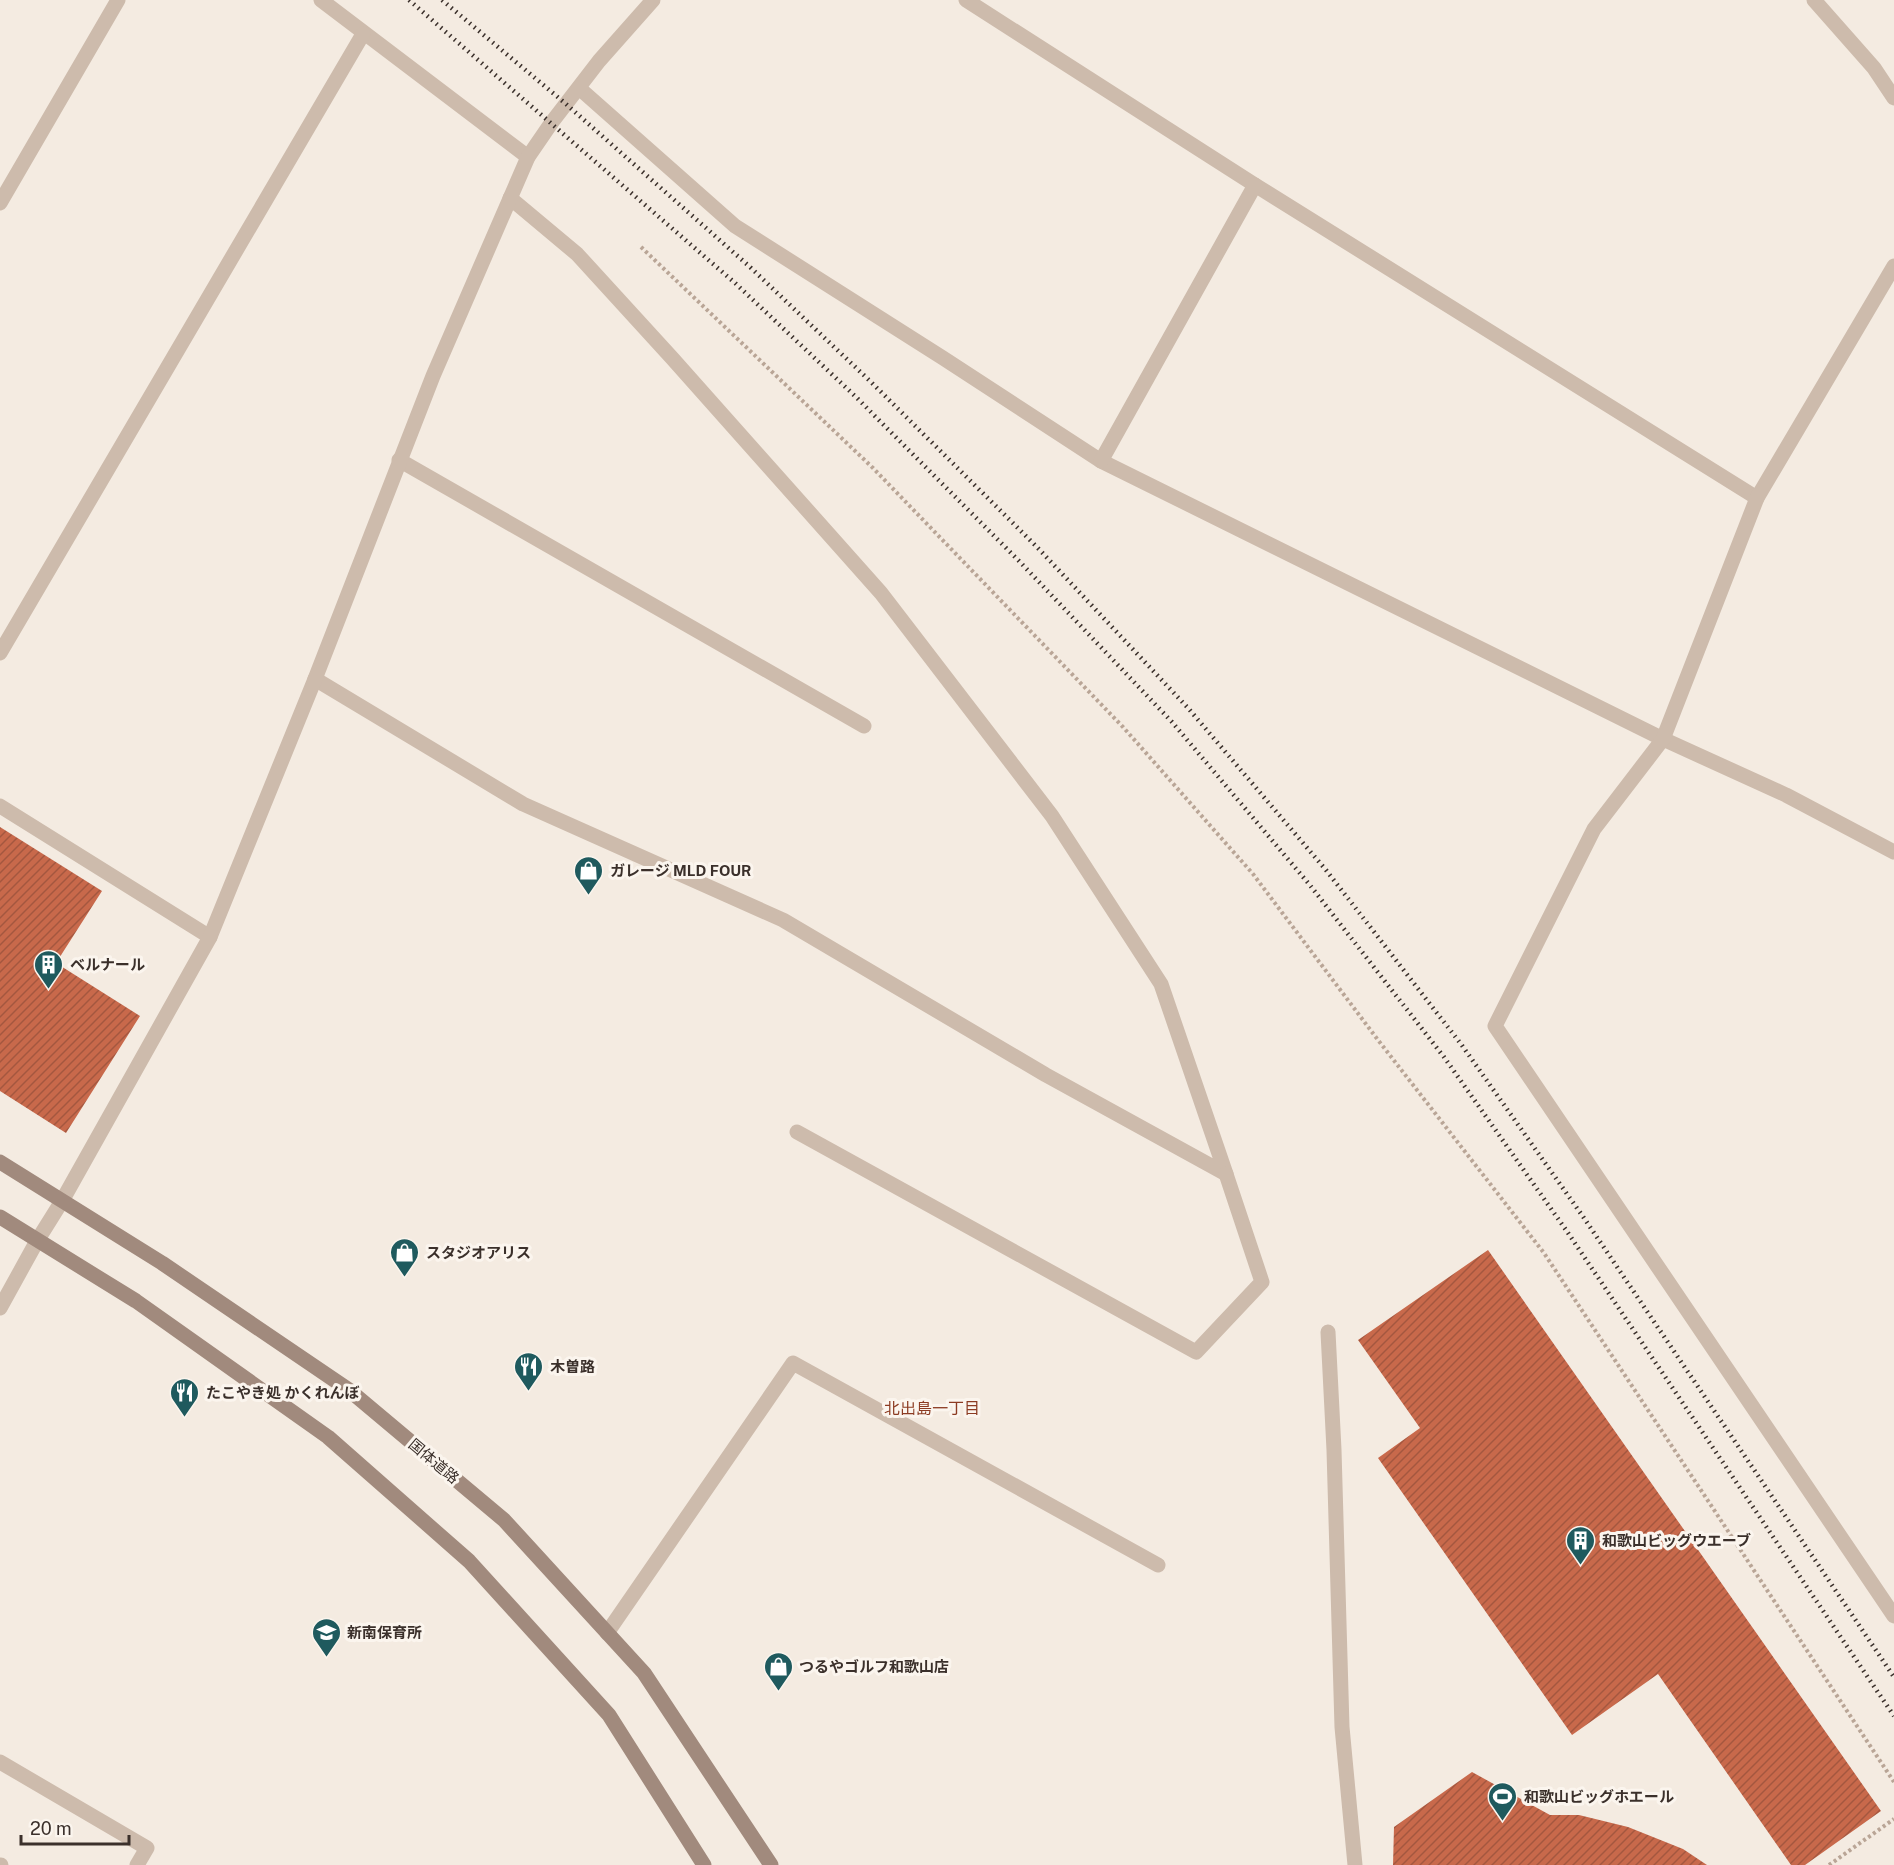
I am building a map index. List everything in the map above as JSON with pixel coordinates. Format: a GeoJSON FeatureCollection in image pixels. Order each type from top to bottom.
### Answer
{"type":"FeatureCollection","features":[{"type":"Feature","properties":{"kind":"street"},"geometry":{"type":"LineString","coordinates":[[0,203],[118,0]]}},
{"type":"Feature","properties":{"kind":"street"},"geometry":{"type":"LineString","coordinates":[[321,0],[528,157]]}},
{"type":"Feature","properties":{"kind":"street"},"geometry":{"type":"LineString","coordinates":[[0,1308],[210,937],[315,679],[399,460],[528,157],[579,88],[653,0]]}},
{"type":"Feature","properties":{"kind":"street"},"geometry":{"type":"LineString","coordinates":[[966,0],[1256,185],[1756,498]]}},
{"type":"Feature","properties":{"kind":"street"},"geometry":{"type":"LineString","coordinates":[[1814,0],[1874,68],[1894,98]]}},
{"type":"Feature","properties":{"kind":"street"},"geometry":{"type":"LineString","coordinates":[[0,653],[363,34]]}},
{"type":"Feature","properties":{"kind":"street"},"geometry":{"type":"LineString","coordinates":[[579,88],[735,226],[1101,461],[1663,739],[1786,795],[1894,852]]}},
{"type":"Feature","properties":{"kind":"street"},"geometry":{"type":"LineString","coordinates":[[1101,461],[1256,185]]}},
{"type":"Feature","properties":{"kind":"street"},"geometry":{"type":"LineString","coordinates":[[510,198],[577,254],[881,593],[1052,816],[1161,984],[1262,1282],[1196,1352],[796,1132]]}},
{"type":"Feature","properties":{"kind":"street"},"geometry":{"type":"LineString","coordinates":[[1894,266],[1756,498],[1663,739],[1594,829],[1495,1026],[1894,1616]]}},
{"type":"Feature","properties":{"kind":"street"},"geometry":{"type":"LineString","coordinates":[[399,460],[864,726]]}},
{"type":"Feature","properties":{"kind":"street"},"geometry":{"type":"LineString","coordinates":[[315,679],[523,804],[783,920],[1046,1075],[1226,1174]]}},
{"type":"Feature","properties":{"kind":"street"},"geometry":{"type":"LineString","coordinates":[[0,806],[210,937]]}},
{"type":"Feature","properties":{"kind":"street","name":"国体道路"},"geometry":{"type":"LineString","coordinates":[[0,1162],[162,1263],[349,1389],[504,1520],[644,1673],[771,1865]]}},
{"type":"Feature","properties":{"kind":"street"},"geometry":{"type":"LineString","coordinates":[[0,1217],[136,1301],[328,1437],[469,1561],[609,1715],[704,1865]]}},
{"type":"Feature","properties":{"kind":"street"},"geometry":{"type":"LineString","coordinates":[[1328,1332],[1334,1450],[1342,1727],[1355,1865]]}},
{"type":"Feature","properties":{"kind":"street"},"geometry":{"type":"LineString","coordinates":[[607,1633],[793,1363],[1158,1565]]}},
{"type":"Feature","properties":{"kind":"street"},"geometry":{"type":"LineString","coordinates":[[0,1762],[147,1848],[137,1865]]}},
{"type":"Feature","properties":{"kind":"path"},"geometry":{"type":"LineString","coordinates":[[641,247],[881,476],[1123,727],[1253,874],[1378,1040],[1544,1253],[1894,1782]]}},
{"type":"Feature","properties":{"kind":"path"},"geometry":{"type":"LineString","coordinates":[[1829,1865],[1894,1819]]}},
{"type":"Feature","properties":{"kind":"building","name":"ベルナール"},"geometry":{"type":"Polygon","coordinates":[[[0,827],[102,891],[56,963],[140,1016],[66,1133],[0,1091],[0,827]]]}},
{"type":"Feature","properties":{"kind":"building","name":"和歌山ビッグウエーブ"},"geometry":{"type":"Polygon","coordinates":[[[1488,1250],[1881,1811],[1805,1865],[1791,1865],[1658,1674],[1572,1735],[1378,1458],[1420,1428],[1358,1340],[1488,1250]]]}},
{"type":"Feature","properties":{"kind":"building","name":"和歌山ビッグホエール"},"geometry":{"type":"Polygon","coordinates":[[[1472,1772],[1550,1815],[1579,1815],[1628,1827],[1683,1849],[1707,1865],[1393,1865],[1394,1827],[1472,1772]]]}},
{"type":"Feature","properties":{"kind":"railway"},"geometry":{"type":"LineString","coordinates":[[409,0],[735,283],[856,397],[1020,562],[1172,722],[1309,884],[1444,1057],[1566,1230],[1894,1716]]}},
{"type":"Feature","properties":{"kind":"railway"},"geometry":{"type":"LineString","coordinates":[[442,0],[566,104],[750,267],[871,382],[1036,546],[1188,708],[1326,870],[1461,1044],[1584,1218],[1894,1677]]}},
{"type":"Feature","properties":{"kind":"place","name":"ガレージ MLD FOUR"},"geometry":{"type":"Point","coordinates":[589,896]}},
{"type":"Feature","properties":{"kind":"place","name":"ベルナール"},"geometry":{"type":"Point","coordinates":[49,990]}},
{"type":"Feature","properties":{"kind":"place","name":"スタジオアリス"},"geometry":{"type":"Point","coordinates":[405,1278]}},
{"type":"Feature","properties":{"kind":"place","name":"木曽路"},"geometry":{"type":"Point","coordinates":[529,1392]}},
{"type":"Feature","properties":{"kind":"place","name":"たこやき処 かくれんぼ"},"geometry":{"type":"Point","coordinates":[185,1418]}},
{"type":"Feature","properties":{"kind":"place","name":"和歌山ビッグウエーブ"},"geometry":{"type":"Point","coordinates":[1581,1566]}},
{"type":"Feature","properties":{"kind":"place","name":"新南保育所"},"geometry":{"type":"Point","coordinates":[326,1658]}},
{"type":"Feature","properties":{"kind":"place","name":"つるやゴルフ和歌山店"},"geometry":{"type":"Point","coordinates":[778,1692]}},
{"type":"Feature","properties":{"kind":"place","name":"和歌山ビッグホエール"},"geometry":{"type":"Point","coordinates":[1503,1822]}},
{"type":"Feature","properties":{"kind":"district","name":"北出島一丁目"},"geometry":{"type":"Point","coordinates":[932,1408]}}]}
